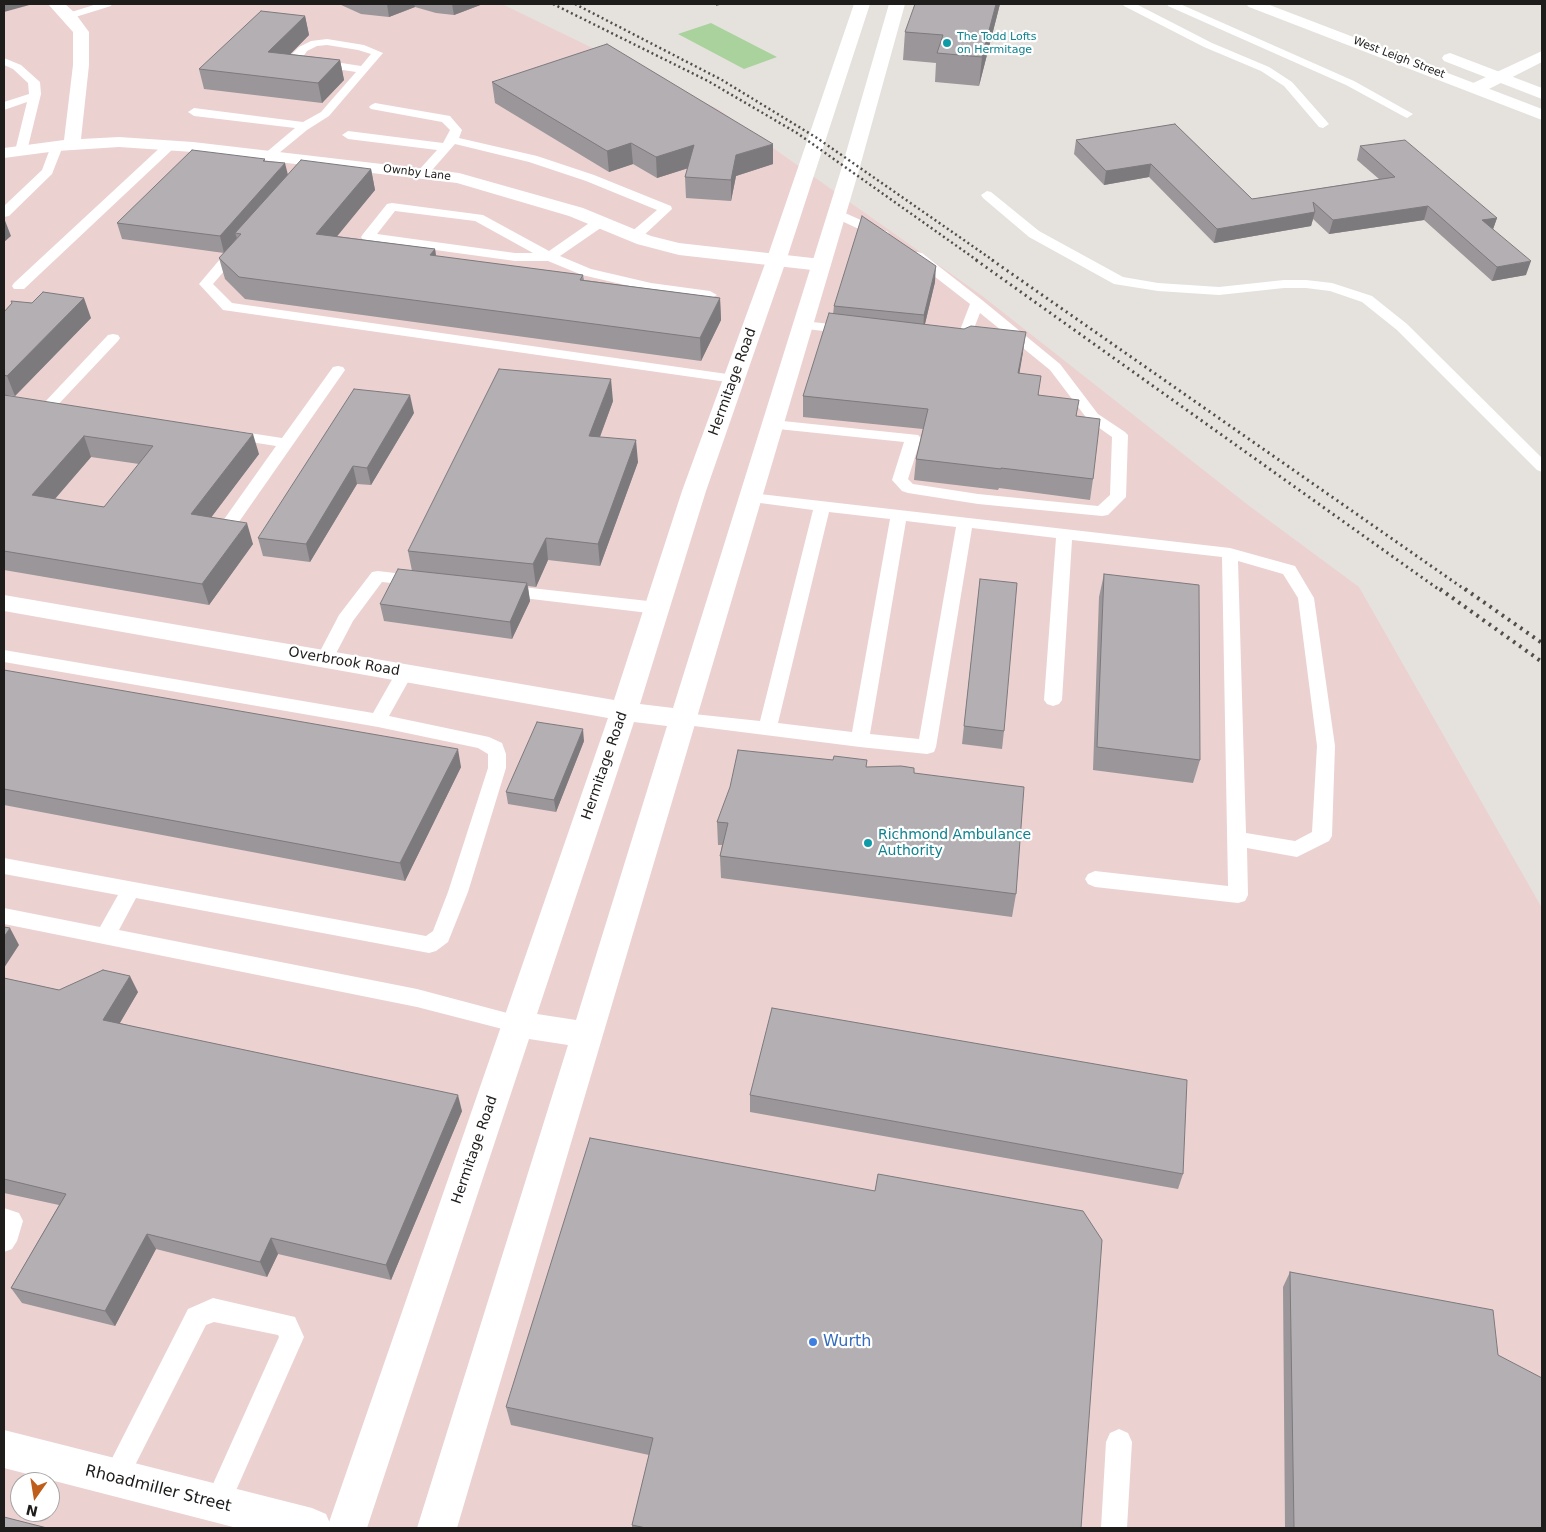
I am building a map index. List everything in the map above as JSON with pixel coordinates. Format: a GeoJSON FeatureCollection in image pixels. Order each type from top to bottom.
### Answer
{"type":"FeatureCollection","features":[{"type":"Feature","properties":{"kind":"street"},"geometry":{"type":"LineString","coordinates":[[56,4],[69,16],[81,32],[81,65],[64,145]]}},
{"type":"Feature","properties":{"kind":"street","name":"Hermitage Road"},"geometry":{"type":"LineString","coordinates":[[347,1528],[624,711],[694,491],[776,260],[862,4]]}},
{"type":"Feature","properties":{"kind":"street"},"geometry":{"type":"LineString","coordinates":[[437,1528],[751,498],[897,4]]}},
{"type":"Feature","properties":{"kind":"street","name":"West Leigh Street"},"geometry":{"type":"LineString","coordinates":[[1254,4],[1477,88],[1542,115]]}},
{"type":"Feature","properties":{"kind":"street","name":"West Leigh Street"},"geometry":{"type":"LineString","coordinates":[[1432,51],[1501,76],[1542,94]]}},
{"type":"Feature","properties":{"kind":"street"},"geometry":{"type":"LineString","coordinates":[[1477,88],[1542,56]]}},
{"type":"Feature","properties":{"kind":"street","name":"Ownby Lane"},"geometry":{"type":"LineString","coordinates":[[13,152],[64,145],[119,142],[268,155],[459,178],[576,212],[635,236],[678,249],[821,265]]}},
{"type":"Feature","properties":{"kind":"street","name":"Overbrook Road"},"geometry":{"type":"LineString","coordinates":[[4,603],[624,711],[684,719]]}},
{"type":"Feature","properties":{"kind":"street"},"geometry":{"type":"LineString","coordinates":[[518,1024],[587,1035]]}},
{"type":"Feature","properties":{"kind":"street","name":"Rhoadmiller Street"},"geometry":{"type":"LineString","coordinates":[[4,1449],[312,1528]]}},
{"type":"Feature","properties":{"kind":"lane"},"geometry":{"type":"LineString","coordinates":[[69,16],[98,5],[107,4]]}},
{"type":"Feature","properties":{"kind":"lane"},"geometry":{"type":"LineString","coordinates":[[1128,4],[1208,45],[1265,69],[1288,84],[1323,124]]}},
{"type":"Feature","properties":{"kind":"lane"},"geometry":{"type":"LineString","coordinates":[[1172,4],[1350,83],[1407,114]]}},
{"type":"Feature","properties":{"kind":"lane"},"geometry":{"type":"LineString","coordinates":[[268,155],[302,127],[324,114],[364,70],[376,53],[360,47],[327,42],[315,43],[303,48],[297,55],[297,60],[305,63],[364,70]]}},
{"type":"Feature","properties":{"kind":"lane"},"geometry":{"type":"LineString","coordinates":[[4,61],[18,67],[34,82],[34,96],[13,152]]}},
{"type":"Feature","properties":{"kind":"lane"},"geometry":{"type":"LineString","coordinates":[[4,106],[34,96]]}},
{"type":"Feature","properties":{"kind":"lane"},"geometry":{"type":"LineString","coordinates":[[375,107],[446,119],[456,130],[449,144],[422,174]]}},
{"type":"Feature","properties":{"kind":"lane"},"geometry":{"type":"LineString","coordinates":[[194,112],[297,124],[302,127]]}},
{"type":"Feature","properties":{"kind":"lane"},"geometry":{"type":"LineString","coordinates":[[348,135],[449,144],[533,159],[590,178],[666,209],[635,236]]}},
{"type":"Feature","properties":{"kind":"lane"},"geometry":{"type":"LineString","coordinates":[[4,213],[48,171],[64,145]]}},
{"type":"Feature","properties":{"kind":"lane"},"geometry":{"type":"LineString","coordinates":[[19,286],[170,145]]}},
{"type":"Feature","properties":{"kind":"lane"},"geometry":{"type":"LineString","coordinates":[[302,175],[314,161]]}},
{"type":"Feature","properties":{"kind":"lane"},"geometry":{"type":"LineString","coordinates":[[987,195],[1034,234],[1119,281],[1158,288],[1219,291],[1284,284],[1306,284],[1332,287],[1367,299],[1402,327],[1542,467]]}},
{"type":"Feature","properties":{"kind":"lane"},"geometry":{"type":"LineString","coordinates":[[600,222],[550,257],[515,258],[368,237],[392,207],[478,218],[550,257],[587,272],[621,281],[710,295]]}},
{"type":"Feature","properties":{"kind":"lane"},"geometry":{"type":"LineString","coordinates":[[773,425],[913,438],[900,480],[908,488],[978,499],[1102,511],[1118,497],[1120,435],[1093,417],[1055,368],[977,303],[900,244],[836,213]]}},
{"type":"Feature","properties":{"kind":"lane"},"geometry":{"type":"LineString","coordinates":[[244,240],[206,284],[228,307],[734,379]]}},
{"type":"Feature","properties":{"kind":"lane"},"geometry":{"type":"LineString","coordinates":[[943,341],[962,343],[977,303]]}},
{"type":"Feature","properties":{"kind":"lane"},"geometry":{"type":"LineString","coordinates":[[803,325],[859,331]]}},
{"type":"Feature","properties":{"kind":"lane"},"geometry":{"type":"LineString","coordinates":[[48,407],[113,338]]}},
{"type":"Feature","properties":{"kind":"lane"},"geometry":{"type":"LineString","coordinates":[[228,525],[338,370]]}},
{"type":"Feature","properties":{"kind":"lane"},"geometry":{"type":"LineString","coordinates":[[30,404],[67,410]]}},
{"type":"Feature","properties":{"kind":"lane"},"geometry":{"type":"LineString","coordinates":[[219,433],[286,443]]}},
{"type":"Feature","properties":{"kind":"lane"},"geometry":{"type":"LineString","coordinates":[[751,498],[1230,554],[1289,570],[1306,598],[1326,746],[1322,836],[1297,849],[1237,839]]}},
{"type":"Feature","properties":{"kind":"lane"},"geometry":{"type":"LineString","coordinates":[[767,729],[822,506]]}},
{"type":"Feature","properties":{"kind":"lane"},"geometry":{"type":"LineString","coordinates":[[860,740],[899,515]]}},
{"type":"Feature","properties":{"kind":"lane"},"geometry":{"type":"LineString","coordinates":[[684,719],[927,747],[965,523]]}},
{"type":"Feature","properties":{"kind":"lane"},"geometry":{"type":"LineString","coordinates":[[1053,700],[1064,534]]}},
{"type":"Feature","properties":{"kind":"lane"},"geometry":{"type":"LineString","coordinates":[[1095,878],[1238,895],[1230,554]]}},
{"type":"Feature","properties":{"kind":"lane"},"geometry":{"type":"LineString","coordinates":[[325,659],[345,619],[378,576],[438,583]]}},
{"type":"Feature","properties":{"kind":"lane"},"geometry":{"type":"LineString","coordinates":[[487,589],[657,608]]}},
{"type":"Feature","properties":{"kind":"lane"},"geometry":{"type":"LineString","coordinates":[[4,656],[378,720],[482,742],[495,748],[498,754],[497,768],[458,892],[441,936],[429,945],[4,866]]}},
{"type":"Feature","properties":{"kind":"lane"},"geometry":{"type":"LineString","coordinates":[[378,720],[404,673]]}},
{"type":"Feature","properties":{"kind":"lane"},"geometry":{"type":"LineString","coordinates":[[105,936],[131,890]]}},
{"type":"Feature","properties":{"kind":"lane"},"geometry":{"type":"LineString","coordinates":[[4,916],[418,998],[518,1024]]}},
{"type":"Feature","properties":{"kind":"lane"},"geometry":{"type":"LineString","coordinates":[[4,1219],[11,1221],[9,1233],[4,1241]]}},
{"type":"Feature","properties":{"kind":"lane"},"geometry":{"type":"LineString","coordinates":[[115,1478],[197,1317],[213,1310],[286,1325],[292,1337],[218,1504]]}},
{"type":"Feature","properties":{"kind":"lane"},"geometry":{"type":"LineString","coordinates":[[1114,1528],[1120,1442]]}},
{"type":"Feature","properties":{"kind":"shaded area"},"geometry":{"type":"Polygon","coordinates":[[[4,4],[502,4],[718,109],[981,295],[1248,505],[1359,587],[1542,908],[1542,1528],[4,1528],[4,4]]]}},
{"type":"Feature","properties":{"kind":"green space"},"geometry":{"type":"Polygon","coordinates":[[[711,23],[777,57],[744,69],[678,34],[711,23]]]}},
{"type":"Feature","properties":{"kind":"building"},"geometry":{"type":"Polygon","coordinates":[[[915,4],[996,4],[982,57],[937,53],[943,35],[905,32],[915,4]]]}},
{"type":"Feature","properties":{"kind":"building"},"geometry":{"type":"Polygon","coordinates":[[[261,11],[305,16],[268,52],[340,60],[318,83],[199,69],[261,11]]]}},
{"type":"Feature","properties":{"kind":"building"},"geometry":{"type":"Polygon","coordinates":[[[607,44],[773,144],[736,155],[731,180],[685,177],[694,145],[656,157],[631,143],[607,151],[492,82],[607,44]]]}},
{"type":"Feature","properties":{"kind":"building"},"geometry":{"type":"Polygon","coordinates":[[[1175,124],[1252,199],[1395,177],[1360,146],[1405,140],[1497,218],[1482,220],[1531,261],[1497,267],[1428,206],[1333,220],[1313,202],[1315,212],[1217,229],[1151,164],[1106,171],[1076,140],[1175,124]]]}},
{"type":"Feature","properties":{"kind":"building"},"geometry":{"type":"Polygon","coordinates":[[[192,150],[285,163],[220,236],[117,223],[192,150]]]}},
{"type":"Feature","properties":{"kind":"building"},"geometry":{"type":"Polygon","coordinates":[[[301,160],[371,169],[316,234],[435,249],[430,255],[583,275],[580,280],[720,298],[700,338],[239,277],[219,258],[241,234],[235,233],[301,160]]]}},
{"type":"Feature","properties":{"kind":"building"},"geometry":{"type":"Polygon","coordinates":[[[862,216],[936,266],[924,315],[834,306],[862,216]]]}},
{"type":"Feature","properties":{"kind":"building"},"geometry":{"type":"Polygon","coordinates":[[[43,292],[84,298],[7,376],[4,375],[4,312],[12,303],[11,301],[32,303],[43,292]]]}},
{"type":"Feature","properties":{"kind":"building"},"geometry":{"type":"Polygon","coordinates":[[[829,313],[964,329],[971,326],[1026,332],[1018,373],[1041,376],[1038,395],[1079,400],[1076,416],[1100,419],[1093,479],[916,459],[928,409],[803,396],[829,313]]]}},
{"type":"Feature","properties":{"kind":"building"},"geometry":{"type":"Polygon","coordinates":[[[499,369],[611,379],[589,436],[636,440],[598,544],[546,538],[533,564],[408,551],[499,369]]]}},
{"type":"Feature","properties":{"kind":"building"},"geometry":{"type":"Polygon","coordinates":[[[354,389],[410,395],[367,468],[353,466],[306,544],[258,538],[354,389]]]}},
{"type":"Feature","properties":{"kind":"building"},"geometry":{"type":"Polygon","coordinates":[[[4,395],[253,434],[191,514],[247,523],[202,584],[4,551],[4,395]],[[84,436],[32,495],[104,507],[153,446],[84,436]]]}},
{"type":"Feature","properties":{"kind":"building"},"geometry":{"type":"Polygon","coordinates":[[[398,569],[527,583],[510,622],[380,604],[398,569]]]}},
{"type":"Feature","properties":{"kind":"building"},"geometry":{"type":"Polygon","coordinates":[[[1104,574],[1199,585],[1200,760],[1097,747],[1104,574]]]}},
{"type":"Feature","properties":{"kind":"building"},"geometry":{"type":"Polygon","coordinates":[[[980,579],[1017,583],[1004,731],[964,726],[980,579]]]}},
{"type":"Feature","properties":{"kind":"building"},"geometry":{"type":"Polygon","coordinates":[[[4,670],[458,749],[400,863],[4,789],[4,670]]]}},
{"type":"Feature","properties":{"kind":"building"},"geometry":{"type":"Polygon","coordinates":[[[537,722],[583,729],[554,800],[506,792],[537,722]]]}},
{"type":"Feature","properties":{"kind":"building","name":"Richmond Ambulance Authority"},"geometry":{"type":"Polygon","coordinates":[[[738,750],[833,760],[834,756],[867,760],[866,767],[901,766],[914,768],[914,773],[1024,787],[1016,894],[720,856],[728,823],[717,822],[730,787],[738,750]]]}},
{"type":"Feature","properties":{"kind":"building"},"geometry":{"type":"Polygon","coordinates":[[[4,927],[10,928],[4,937],[4,927]]]}},
{"type":"Feature","properties":{"kind":"building"},"geometry":{"type":"Polygon","coordinates":[[[103,970],[130,976],[103,1020],[458,1095],[386,1265],[271,1238],[260,1262],[147,1234],[105,1311],[11,1288],[66,1194],[4,1179],[4,978],[59,990],[103,970]]]}},
{"type":"Feature","properties":{"kind":"building"},"geometry":{"type":"Polygon","coordinates":[[[772,1008],[1187,1080],[1183,1174],[750,1095],[772,1008]]]}},
{"type":"Feature","properties":{"kind":"building","name":"Wurth"},"geometry":{"type":"Polygon","coordinates":[[[590,1138],[875,1191],[878,1174],[1083,1211],[1102,1240],[1081,1528],[646,1528],[632,1525],[653,1438],[506,1407],[590,1138]]]}},
{"type":"Feature","properties":{"kind":"building"},"geometry":{"type":"Polygon","coordinates":[[[1290,1272],[1493,1310],[1498,1355],[1542,1378],[1542,1528],[1294,1528],[1290,1272]]]}},
{"type":"Feature","properties":{"kind":"building"},"geometry":{"type":"Polygon","coordinates":[[[4,1517],[10,1519],[10,1522],[24,1522],[47,1528],[4,1528],[4,1517]]]}},
{"type":"Feature","properties":{"kind":"railway"},"geometry":{"type":"LineString","coordinates":[[553,4],[708,81],[797,133],[978,261]]}},
{"type":"Feature","properties":{"kind":"railway"},"geometry":{"type":"LineString","coordinates":[[575,4],[722,80],[817,138],[994,261]]}},
{"type":"Feature","properties":{"kind":"railway"},"geometry":{"type":"LineString","coordinates":[[976,260],[1441,591]]}},
{"type":"Feature","properties":{"kind":"railway"},"geometry":{"type":"LineString","coordinates":[[992,260],[1467,591]]}},
{"type":"Feature","properties":{"kind":"railway"},"geometry":{"type":"LineString","coordinates":[[1440,589],[1542,662]]}},
{"type":"Feature","properties":{"kind":"railway"},"geometry":{"type":"LineString","coordinates":[[1465,589],[1542,643]]}},
{"type":"Feature","properties":{"kind":"place","name":"The Todd Lofts on Hermitage"},"geometry":{"type":"Point","coordinates":[947,43]}},
{"type":"Feature","properties":{"kind":"place","name":"Richmond Ambulance Authority"},"geometry":{"type":"Point","coordinates":[868,843]}},
{"type":"Feature","properties":{"kind":"place","name":"Wurth"},"geometry":{"type":"Point","coordinates":[813,1342]}}]}
